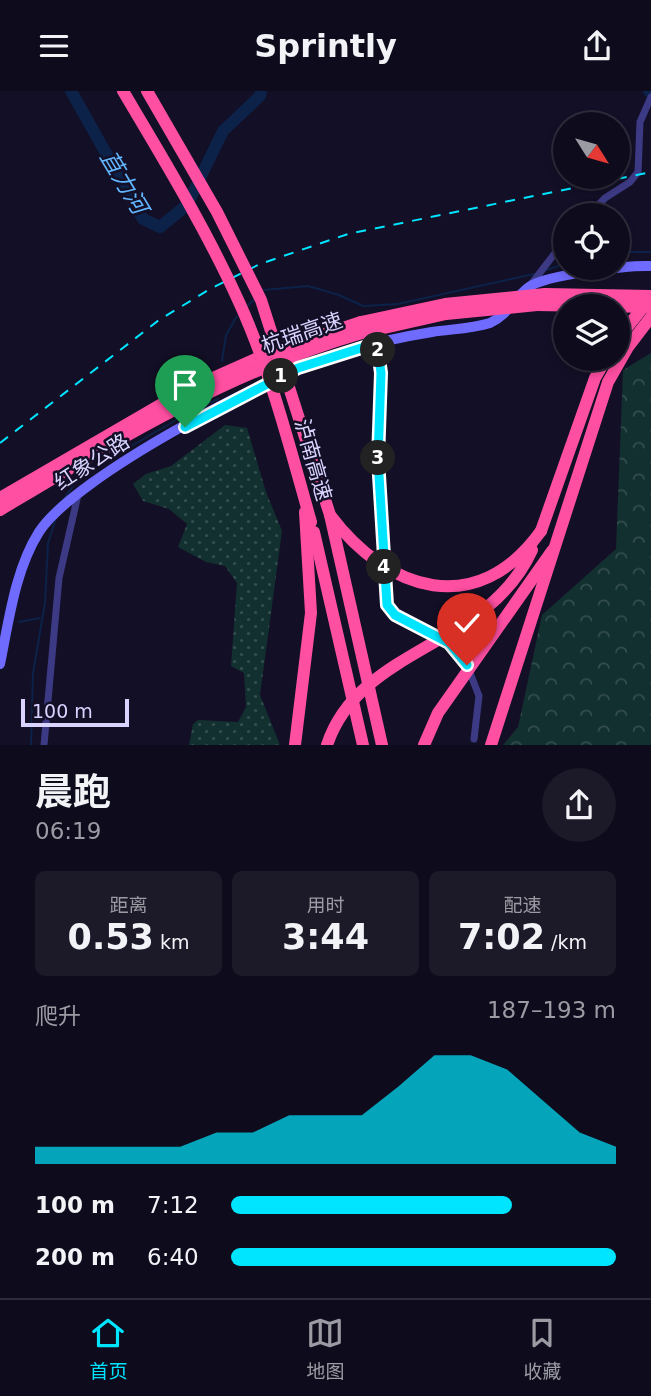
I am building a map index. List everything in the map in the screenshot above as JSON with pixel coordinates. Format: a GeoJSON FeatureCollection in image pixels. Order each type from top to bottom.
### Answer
{"type":"FeatureCollection","features":[{"type":"Feature","properties":{"kind":"highway","name":"泸南高速"},"geometry":{"type":"LineString","coordinates":[[123,91],[201,225],[241,305],[274,394],[312,521],[363,745]]}},
{"type":"Feature","properties":{"kind":"highway","name":"泸南高速"},"geometry":{"type":"LineString","coordinates":[[147,91],[217,212],[261,300],[330,515],[382,745]]}},
{"type":"Feature","properties":{"kind":"highway"},"geometry":{"type":"LineString","coordinates":[[630,324],[651,297]]}},
{"type":"Feature","properties":{"kind":"highway","name":"杭瑞高速"},"geometry":{"type":"LineString","coordinates":[[0,498],[186,390],[271,352],[361,328],[541,300],[651,297]]}},
{"type":"Feature","properties":{"kind":"highway","name":"杭瑞高速"},"geometry":{"type":"LineString","coordinates":[[541,300],[651,307]]}},
{"type":"Feature","properties":{"kind":"highway"},"geometry":{"type":"LineString","coordinates":[[327,745],[343,710],[364,686],[454,633],[502,595],[530,556],[602,380],[651,317]]}},
{"type":"Feature","properties":{"kind":"highway","name":"杭瑞高速"},"geometry":{"type":"LineString","coordinates":[[0,510],[143,424],[218,386],[361,328]]}},
{"type":"Feature","properties":{"kind":"highway"},"geometry":{"type":"LineString","coordinates":[[491,745],[552,551],[604,371]]}},
{"type":"Feature","properties":{"kind":"highway"},"geometry":{"type":"LineString","coordinates":[[295,745],[310,613],[310,558],[303,494]]}},
{"type":"Feature","properties":{"kind":"highway"},"geometry":{"type":"LineString","coordinates":[[330,515],[350,541],[378,563],[416,583],[444,588],[463,586],[495,574],[522,554],[541,531]]}},
{"type":"Feature","properties":{"kind":"highway"},"geometry":{"type":"LineString","coordinates":[[424,745],[438,713],[552,551]]}},
{"type":"Feature","properties":{"kind":"main road"},"geometry":{"type":"LineString","coordinates":[[529,287],[607,269],[651,266]]}},
{"type":"Feature","properties":{"kind":"main road","name":"红象公路"},"geometry":{"type":"LineString","coordinates":[[0,664],[21,572],[45,524],[79,491],[185,427],[276,378],[316,361],[377,343],[490,323],[504,315],[529,287]]}},
{"type":"Feature","properties":{"kind":"street"},"geometry":{"type":"LineString","coordinates":[[600,203],[630,182],[638,172],[640,122],[651,97]]}},
{"type":"Feature","properties":{"kind":"street"},"geometry":{"type":"LineString","coordinates":[[529,287],[553,254]]}},
{"type":"Feature","properties":{"kind":"street"},"geometry":{"type":"LineString","coordinates":[[377,343],[381,373],[378,459],[387,605],[395,615],[449,643],[467,665],[479,696],[474,739]]}},
{"type":"Feature","properties":{"kind":"street"},"geometry":{"type":"LineString","coordinates":[[44,745],[60,579],[79,491]]}},
{"type":"Feature","properties":{"kind":"green space"},"geometry":{"type":"Polygon","coordinates":[[[651,353],[651,745],[503,745],[518,727],[542,615],[616,549],[623,371],[630,371],[630,366],[651,353]]]}},
{"type":"Feature","properties":{"kind":"green space"},"geometry":{"type":"Polygon","coordinates":[[[225,425],[247,428],[266,492],[282,531],[260,695],[280,745],[189,745],[193,724],[198,720],[238,722],[246,707],[244,673],[231,666],[237,583],[225,566],[206,562],[178,547],[187,524],[169,509],[143,501],[133,484],[146,474],[171,466],[225,425]]]}},
{"type":"Feature","properties":{"kind":"waterway","name":"苴力河"},"geometry":{"type":"LineString","coordinates":[[71,91],[143,219],[160,227],[187,205],[223,131],[260,96],[261,91]]}},
{"type":"Feature","properties":{"kind":"waterway"},"geometry":{"type":"LineString","coordinates":[[630,252],[651,252]]}},
{"type":"Feature","properties":{"kind":"waterway"},"geometry":{"type":"LineString","coordinates":[[546,270],[553,268]]}},
{"type":"Feature","properties":{"kind":"waterway"},"geometry":{"type":"LineString","coordinates":[[264,290],[308,286],[339,295],[363,306],[398,304],[534,274]]}},
{"type":"Feature","properties":{"kind":"waterway"},"geometry":{"type":"LineString","coordinates":[[246,307],[255,299]]}},
{"type":"Feature","properties":{"kind":"waterway"},"geometry":{"type":"LineString","coordinates":[[222,361],[226,335],[237,316]]}},
{"type":"Feature","properties":{"kind":"waterway"},"geometry":{"type":"LineString","coordinates":[[63,500],[80,476],[188,413],[218,399]]}},
{"type":"Feature","properties":{"kind":"waterway"},"geometry":{"type":"LineString","coordinates":[[31,745],[33,673],[45,603],[48,543],[55,521]]}},
{"type":"Feature","properties":{"kind":"waterway"},"geometry":{"type":"LineString","coordinates":[[19,622],[40,618]]}},
{"type":"Feature","properties":{"kind":"railway"},"geometry":{"type":"LineString","coordinates":[[0,443],[159,320],[210,289],[260,264],[348,234],[651,172]]}},
{"type":"Feature","properties":{"kind":"route"},"geometry":{"type":"LineString","coordinates":[[185,427],[298,368],[377,343],[381,373],[378,459],[387,605],[395,615],[449,643],[467,665]]}}]}
